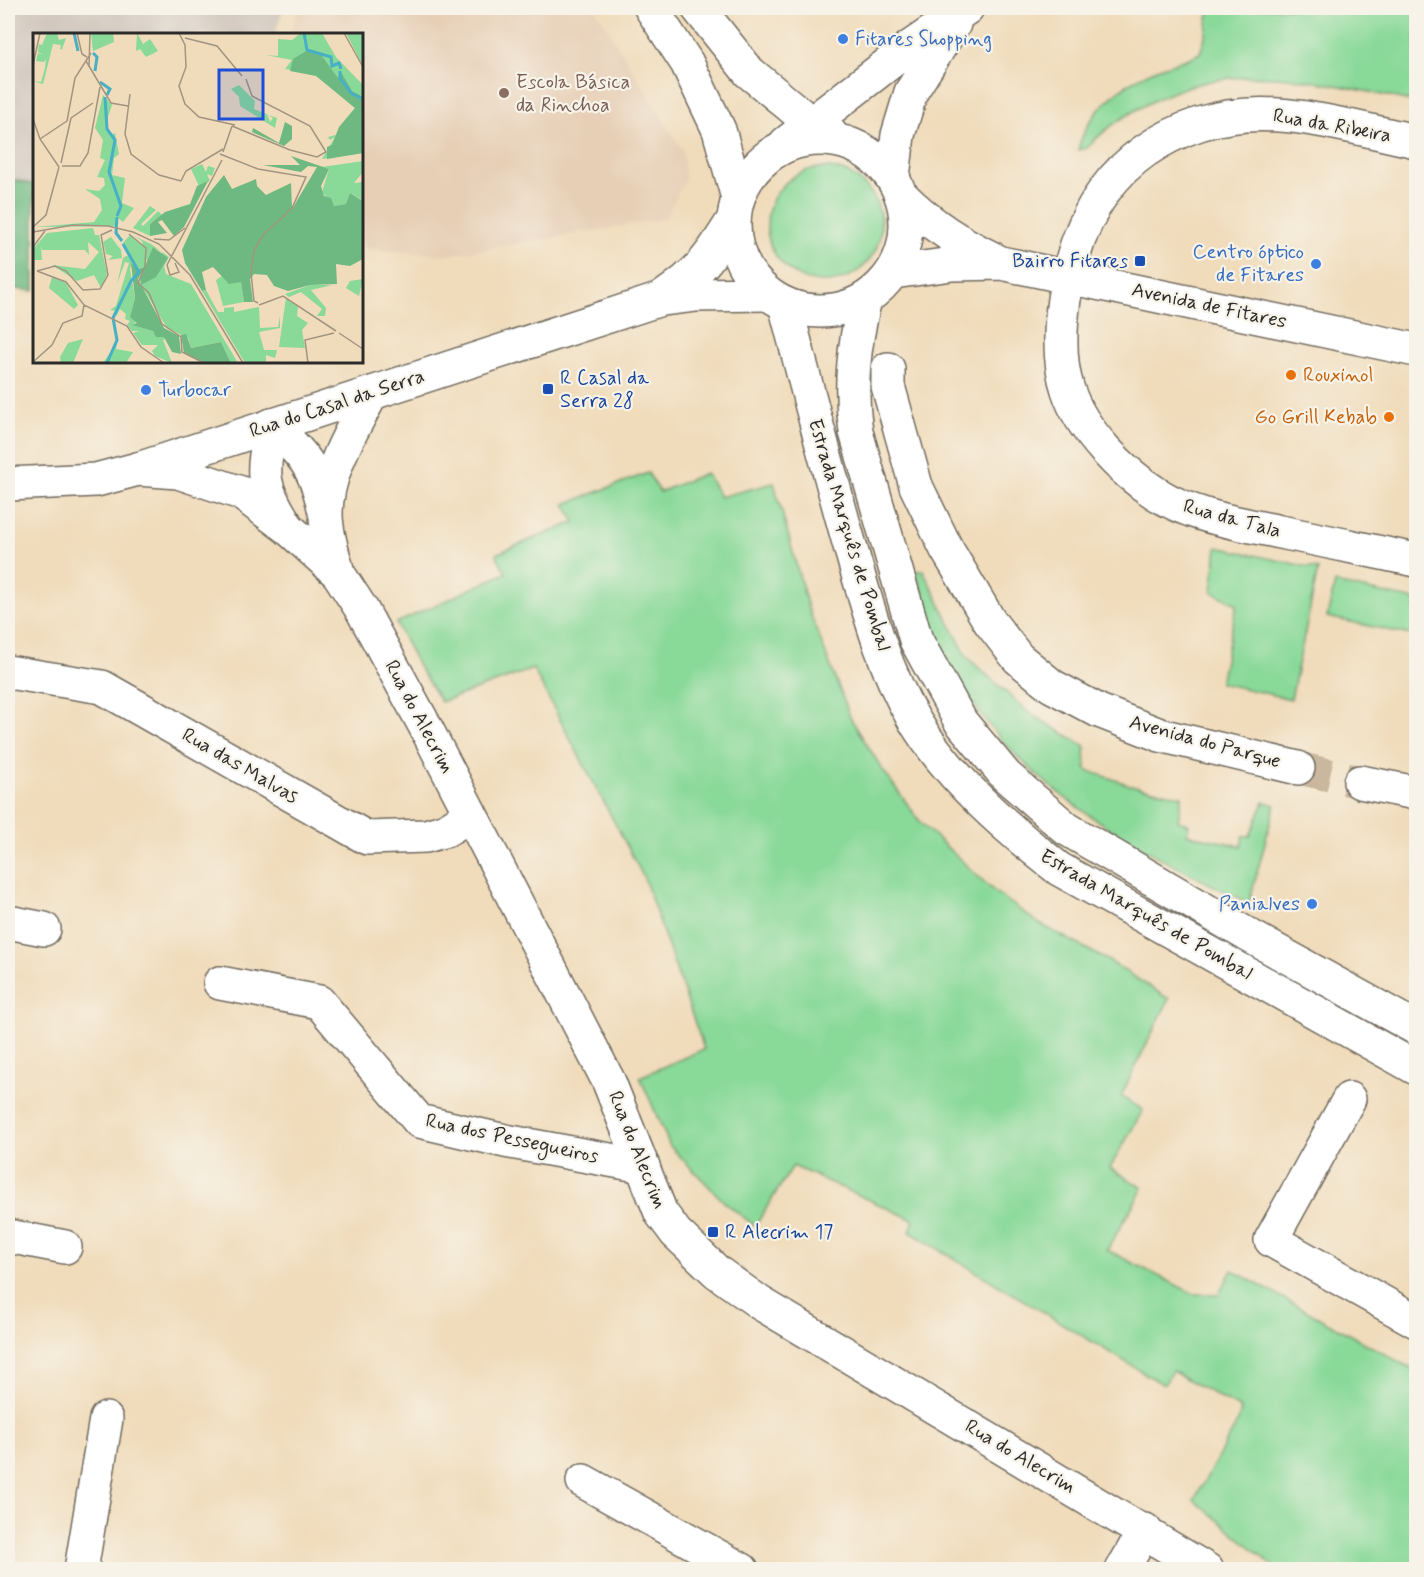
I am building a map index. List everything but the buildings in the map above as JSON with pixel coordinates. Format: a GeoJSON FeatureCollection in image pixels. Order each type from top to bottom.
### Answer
{"type":"FeatureCollection","features":[{"type":"Feature","properties":{"kind":"street"},"geometry":{"type":"LineString","coordinates":[[651,8],[687,63],[719,130],[736,208],[735,240],[741,260],[752,279],[776,299],[806,310],[827,311],[847,308],[865,300],[893,272],[902,255],[907,235],[907,216],[898,187],[898,135],[911,92],[965,9]]}},
{"type":"Feature","properties":{"kind":"street"},"geometry":{"type":"LineString","coordinates":[[698,8],[749,72],[813,123],[841,141]]}},
{"type":"Feature","properties":{"kind":"street"},"geometry":{"type":"LineString","coordinates":[[736,208],[747,179],[761,162],[906,50],[965,9]]}},
{"type":"Feature","properties":{"kind":"street","name":"Rua da Ribeira"},"geometry":{"type":"LineString","coordinates":[[1068,276],[1078,238],[1096,200],[1114,178],[1168,136],[1227,117],[1263,113],[1297,116],[1416,141]]}},
{"type":"Feature","properties":{"kind":"street"},"geometry":{"type":"LineString","coordinates":[[778,150],[798,141],[820,138],[841,141],[861,148],[879,161],[898,187]]}},
{"type":"Feature","properties":{"kind":"street","name":"Avenida de Fitares"},"geometry":{"type":"LineString","coordinates":[[898,187],[926,220],[951,238],[1001,263]]}},
{"type":"Feature","properties":{"kind":"street","name":"Rua do Casal da Serra"},"geometry":{"type":"LineString","coordinates":[[661,300],[693,277],[705,264],[736,208]]}},
{"type":"Feature","properties":{"kind":"street","name":"Avenida de Fitares"},"geometry":{"type":"LineString","coordinates":[[893,272],[952,264],[1001,263],[1416,351]]}},
{"type":"Feature","properties":{"kind":"street","name":"Rua da Tala"},"geometry":{"type":"LineString","coordinates":[[1068,276],[1060,336],[1068,390],[1082,418],[1102,444],[1156,493],[1184,508],[1221,519],[1416,560]]}},
{"type":"Feature","properties":{"kind":"street","name":"Rua do Casal da Serra"},"geometry":{"type":"LineString","coordinates":[[8,484],[96,480],[138,469],[661,300],[695,295],[776,299]]}},
{"type":"Feature","properties":{"kind":"street","name":"Estrada Marquês de Pombal"},"geometry":{"type":"LineString","coordinates":[[776,299],[890,672],[915,721],[948,766],[1006,827],[1059,869],[1416,1068]]}},
{"type":"Feature","properties":{"kind":"street","name":"Estrada Marquês de Pombal"},"geometry":{"type":"LineString","coordinates":[[865,300],[852,368],[856,432],[916,640],[961,722],[1005,776],[1067,829],[1248,935],[1416,1028]]}},
{"type":"Feature","properties":{"kind":"street","name":"Avenida do Parque"},"geometry":{"type":"LineString","coordinates":[[888,369],[888,386],[916,486],[946,548],[990,622],[1018,658],[1052,686],[1099,711],[1160,735],[1298,768]]}},
{"type":"Feature","properties":{"kind":"street","name":"Rua do Alecrim"},"geometry":{"type":"LineString","coordinates":[[326,514],[329,487],[343,449],[372,393]]}},
{"type":"Feature","properties":{"kind":"street","name":"Rua do Alecrim"},"geometry":{"type":"LineString","coordinates":[[272,426],[307,460],[319,483],[338,573]]}},
{"type":"Feature","properties":{"kind":"street","name":"Rua do Alecrim"},"geometry":{"type":"LineString","coordinates":[[272,426],[265,457],[264,477],[269,498],[288,528]]}},
{"type":"Feature","properties":{"kind":"street","name":"Rua do Alecrim"},"geometry":{"type":"LineString","coordinates":[[138,469],[178,472],[241,493],[288,528],[338,573],[362,610],[609,1082],[661,1213],[676,1233],[734,1284],[770,1310],[1208,1569]]}},
{"type":"Feature","properties":{"kind":"street","name":"Rua das Malvas"},"geometry":{"type":"LineString","coordinates":[[8,672],[102,687],[367,838],[426,836],[446,830],[470,815]]}},
{"type":"Feature","properties":{"kind":"street"},"geometry":{"type":"LineString","coordinates":[[1360,782],[1416,793]]}},
{"type":"Feature","properties":{"kind":"street"},"geometry":{"type":"LineString","coordinates":[[8,922],[44,929]]}},
{"type":"Feature","properties":{"kind":"street","name":"Rua dos Pessegueiros"},"geometry":{"type":"LineString","coordinates":[[220,983],[319,1002],[419,1121],[505,1141],[643,1166]]}},
{"type":"Feature","properties":{"kind":"street"},"geometry":{"type":"LineString","coordinates":[[1349,1099],[1271,1240],[1416,1321]]}},
{"type":"Feature","properties":{"kind":"street"},"geometry":{"type":"LineString","coordinates":[[8,1236],[65,1247]]}},
{"type":"Feature","properties":{"kind":"street"},"geometry":{"type":"LineString","coordinates":[[81,1569],[106,1419]]}},
{"type":"Feature","properties":{"kind":"street"},"geometry":{"type":"LineString","coordinates":[[583,1481],[742,1569]]}},
{"type":"Feature","properties":{"kind":"street"},"geometry":{"type":"LineString","coordinates":[[1122,1569],[1145,1530]]}},
{"type":"Feature","properties":{"kind":"shaded area"},"geometry":{"type":"Polygon","coordinates":[[[8,8],[283,9],[275,33],[33,33],[33,215],[8,229],[8,8]]]}},
{"type":"Feature","properties":{"kind":"shaded area","name":"Escola Básica da Rinchoa"},"geometry":{"type":"Polygon","coordinates":[[[299,8],[595,8],[683,151],[685,180],[665,219],[449,255],[369,249],[363,245],[363,33],[290,33],[299,8]]]}},
{"type":"Feature","properties":{"kind":"green space"},"geometry":{"type":"Polygon","coordinates":[[[1209,8],[1416,8],[1416,102],[1348,87],[1281,77],[1216,80],[1182,88],[1149,103],[1116,122],[1087,148],[1078,150],[1097,112],[1119,91],[1144,75],[1200,53],[1206,34],[1209,8]]]}},
{"type":"Feature","properties":{"kind":"green space"},"geometry":{"type":"Polygon","coordinates":[[[824,168],[846,173],[864,185],[876,203],[881,225],[876,247],[864,265],[846,277],[824,282],[802,277],[784,265],[772,247],[767,225],[772,203],[784,185],[802,173],[824,168]]]}},
{"type":"Feature","properties":{"kind":"green space"},"geometry":{"type":"Polygon","coordinates":[[[8,178],[33,185],[33,291],[8,288],[8,178]]]}},
{"type":"Feature","properties":{"kind":"green space"},"geometry":{"type":"Polygon","coordinates":[[[648,473],[660,492],[706,473],[720,497],[774,483],[808,608],[851,719],[882,769],[921,823],[995,892],[1040,924],[1109,961],[1169,999],[1121,1096],[1143,1110],[1110,1168],[1143,1188],[1107,1250],[1194,1294],[1219,1294],[1232,1270],[1416,1371],[1416,1569],[1277,1569],[1194,1500],[1238,1421],[1241,1409],[1172,1371],[1164,1385],[910,1232],[914,1220],[793,1166],[755,1226],[725,1203],[670,1146],[640,1077],[704,1049],[644,878],[533,669],[441,702],[418,666],[396,623],[506,573],[496,554],[575,522],[565,504],[648,473]]]}},
{"type":"Feature","properties":{"kind":"green space"},"geometry":{"type":"Polygon","coordinates":[[[1217,547],[1318,569],[1291,699],[1220,683],[1237,604],[1212,592],[1217,547]]]}},
{"type":"Feature","properties":{"kind":"green space"},"geometry":{"type":"Polygon","coordinates":[[[923,570],[967,657],[1029,713],[1085,746],[1086,770],[1130,785],[1182,796],[1178,821],[1189,824],[1187,834],[1241,846],[1243,836],[1250,836],[1264,802],[1275,805],[1249,903],[1155,855],[1110,829],[1068,800],[1029,768],[994,731],[963,689],[938,641],[932,624],[916,571],[923,570]]]}},
{"type":"Feature","properties":{"kind":"green space"},"geometry":{"type":"Polygon","coordinates":[[[1335,583],[1416,600],[1416,636],[1327,617],[1335,583]]]}},
{"type":"Feature","properties":{"kind":"tunnel"},"geometry":{"type":"LineString","coordinates":[[1298,768],[1360,782]]}},
{"type":"Feature","properties":{"kind":"place","name":"Fitares Shopping"},"geometry":{"type":"Point","coordinates":[843,39]}},
{"type":"Feature","properties":{"kind":"place","name":"Escola Básica da Rinchoa"},"geometry":{"type":"Point","coordinates":[504,93]}},
{"type":"Feature","properties":{"kind":"place","name":"Bairro Fitares"},"geometry":{"type":"Point","coordinates":[1140,261]}},
{"type":"Feature","properties":{"kind":"place","name":"Centro óptico de Fitares"},"geometry":{"type":"Point","coordinates":[1316,264]}},
{"type":"Feature","properties":{"kind":"place","name":"Rouxinol"},"geometry":{"type":"Point","coordinates":[1291,375]}},
{"type":"Feature","properties":{"kind":"place","name":"R Casal da Serra 28"},"geometry":{"type":"Point","coordinates":[548,389]}},
{"type":"Feature","properties":{"kind":"place","name":"Turbocar"},"geometry":{"type":"Point","coordinates":[146,390]}},
{"type":"Feature","properties":{"kind":"place","name":"Go Grill Kebab"},"geometry":{"type":"Point","coordinates":[1389,417]}},
{"type":"Feature","properties":{"kind":"place","name":"Panialves"},"geometry":{"type":"Point","coordinates":[1312,904]}},
{"type":"Feature","properties":{"kind":"place","name":"R Alecrim 17"},"geometry":{"type":"Point","coordinates":[713,1232]}}]}
